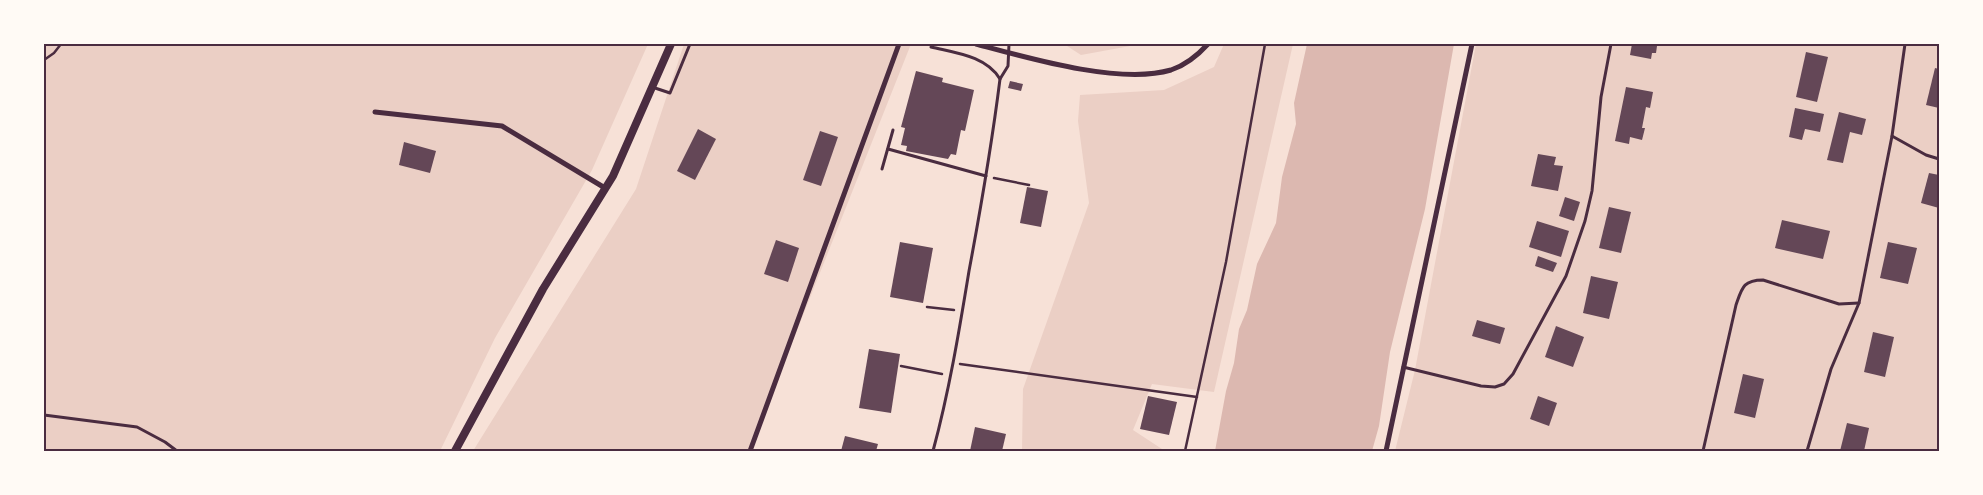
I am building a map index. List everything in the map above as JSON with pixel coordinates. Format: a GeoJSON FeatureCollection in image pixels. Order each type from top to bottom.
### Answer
{"type":"FeatureCollection","features":[{"type":"Feature","properties":{"kind":"street"},"geometry":{"type":"LineString","coordinates":[[455,451],[543,289],[613,176],[671,44]]}},
{"type":"Feature","properties":{"kind":"street"},"geometry":{"type":"LineString","coordinates":[[750,451],[899,44]]}},
{"type":"Feature","properties":{"kind":"street"},"geometry":{"type":"LineString","coordinates":[[976,44],[1093,71],[1124,74],[1150,73],[1173,69],[1197,55],[1208,44]]}},
{"type":"Feature","properties":{"kind":"street"},"geometry":{"type":"LineString","coordinates":[[1386,451],[1472,44]]}},
{"type":"Feature","properties":{"kind":"street"},"geometry":{"type":"LineString","coordinates":[[374,112],[502,126],[605,188]]}},
{"type":"Feature","properties":{"kind":"lane"},"geometry":{"type":"LineString","coordinates":[[652,87],[670,93],[690,44]]}},
{"type":"Feature","properties":{"kind":"lane"},"geometry":{"type":"LineString","coordinates":[[933,451],[946,406],[986,176],[1000,79],[1008,66],[1009,44]]}},
{"type":"Feature","properties":{"kind":"lane"},"geometry":{"type":"LineString","coordinates":[[1403,367],[1482,386],[1495,387],[1504,384],[1513,374],[1566,276],[1585,221],[1592,191],[1601,97],[1612,44]]}},
{"type":"Feature","properties":{"kind":"lane"},"geometry":{"type":"LineString","coordinates":[[1808,451],[1831,370],[1859,303],[1892,136],[1906,44]]}},
{"type":"Feature","properties":{"kind":"lane"},"geometry":{"type":"LineString","coordinates":[[931,47],[978,59],[991,67],[1000,79]]}},
{"type":"Feature","properties":{"kind":"lane"},"geometry":{"type":"LineString","coordinates":[[882,169],[893,130]]}},
{"type":"Feature","properties":{"kind":"lane"},"geometry":{"type":"LineString","coordinates":[[1892,136],[1926,155],[1939,159]]}},
{"type":"Feature","properties":{"kind":"lane"},"geometry":{"type":"LineString","coordinates":[[888,149],[986,176]]}},
{"type":"Feature","properties":{"kind":"lane"},"geometry":{"type":"LineString","coordinates":[[1703,451],[1736,305],[1742,287],[1751,280],[1763,280],[1839,304],[1859,303]]}},
{"type":"Feature","properties":{"kind":"lane"},"geometry":{"type":"LineString","coordinates":[[44,415],[137,427],[165,442],[177,451]]}},
{"type":"Feature","properties":{"kind":"path"},"geometry":{"type":"LineString","coordinates":[[44,60],[54,53],[61,44]]}},
{"type":"Feature","properties":{"kind":"path"},"geometry":{"type":"LineString","coordinates":[[1185,451],[1226,262],[1265,44]]}},
{"type":"Feature","properties":{"kind":"path"},"geometry":{"type":"LineString","coordinates":[[986,176],[1029,186]]}},
{"type":"Feature","properties":{"kind":"path"},"geometry":{"type":"LineString","coordinates":[[927,308],[962,310]]}},
{"type":"Feature","properties":{"kind":"path"},"geometry":{"type":"LineString","coordinates":[[954,363],[1197,397]]}},
{"type":"Feature","properties":{"kind":"path"},"geometry":{"type":"LineString","coordinates":[[901,366],[951,376]]}},
{"type":"Feature","properties":{"kind":"shaded area"},"geometry":{"type":"Polygon","coordinates":[[[44,44],[648,44],[592,170],[495,338],[440,451],[44,451],[44,44]]]}},
{"type":"Feature","properties":{"kind":"shaded area"},"geometry":{"type":"Polygon","coordinates":[[[684,44],[911,44],[749,451],[473,451],[636,189],[684,44]]]}},
{"type":"Feature","properties":{"kind":"shaded area"},"geometry":{"type":"Polygon","coordinates":[[[1064,44],[1141,44],[1081,55],[1064,44]]]}},
{"type":"Feature","properties":{"kind":"shaded area"},"geometry":{"type":"Polygon","coordinates":[[[1224,44],[1293,44],[1214,392],[1152,384],[1133,430],[1165,451],[1022,451],[1023,389],[1089,203],[1078,121],[1080,95],[1164,90],[1214,67],[1224,44]]]}},
{"type":"Feature","properties":{"kind":"shaded area"},"geometry":{"type":"Polygon","coordinates":[[[1307,44],[1454,44],[1425,209],[1390,352],[1379,426],[1372,451],[1215,451],[1226,391],[1234,363],[1239,329],[1247,310],[1257,264],[1276,223],[1282,177],[1296,124],[1294,103],[1307,44]]]}},
{"type":"Feature","properties":{"kind":"shaded area"},"geometry":{"type":"Polygon","coordinates":[[[1476,44],[1939,44],[1939,451],[1395,451],[1415,370],[1476,44]]]}},
{"type":"Feature","properties":{"kind":"building"},"geometry":{"type":"Polygon","coordinates":[[[1632,44],[1654,44],[1654,46],[1657,46],[1656,53],[1652,53],[1651,59],[1630,55],[1632,44]]]}},
{"type":"Feature","properties":{"kind":"building"},"geometry":{"type":"Polygon","coordinates":[[[1806,52],[1828,57],[1817,102],[1796,97],[1806,52]]]}},
{"type":"Feature","properties":{"kind":"building"},"geometry":{"type":"Polygon","coordinates":[[[1935,68],[1939,69],[1939,108],[1926,105],[1935,68]]]}},
{"type":"Feature","properties":{"kind":"building"},"geometry":{"type":"Polygon","coordinates":[[[916,71],[943,78],[942,82],[974,90],[965,131],[961,130],[956,155],[951,154],[948,159],[906,151],[907,146],[901,145],[905,128],[901,127],[916,71]]]}},
{"type":"Feature","properties":{"kind":"building"},"geometry":{"type":"Polygon","coordinates":[[[1010,81],[1023,84],[1021,91],[1008,88],[1010,81]]]}},
{"type":"Feature","properties":{"kind":"building"},"geometry":{"type":"Polygon","coordinates":[[[1626,87],[1653,92],[1650,108],[1646,107],[1642,128],[1645,128],[1642,140],[1630,137],[1629,144],[1615,141],[1626,87]]]}},
{"type":"Feature","properties":{"kind":"building"},"geometry":{"type":"Polygon","coordinates":[[[1795,108],[1824,114],[1820,132],[1805,129],[1802,140],[1789,137],[1795,108]]]}},
{"type":"Feature","properties":{"kind":"building"},"geometry":{"type":"Polygon","coordinates":[[[1839,112],[1866,119],[1862,135],[1850,132],[1843,163],[1827,160],[1839,112]]]}},
{"type":"Feature","properties":{"kind":"building"},"geometry":{"type":"Polygon","coordinates":[[[698,129],[716,139],[695,180],[677,171],[698,129]]]}},
{"type":"Feature","properties":{"kind":"building"},"geometry":{"type":"Polygon","coordinates":[[[820,131],[838,137],[821,186],[803,180],[820,131]]]}},
{"type":"Feature","properties":{"kind":"building"},"geometry":{"type":"Polygon","coordinates":[[[404,142],[436,151],[430,173],[399,165],[404,142]]]}},
{"type":"Feature","properties":{"kind":"building"},"geometry":{"type":"Polygon","coordinates":[[[1538,154],[1556,157],[1554,165],[1563,166],[1558,191],[1531,186],[1538,154]]]}},
{"type":"Feature","properties":{"kind":"building"},"geometry":{"type":"Polygon","coordinates":[[[1929,173],[1939,175],[1939,208],[1921,203],[1929,173]]]}},
{"type":"Feature","properties":{"kind":"building"},"geometry":{"type":"Polygon","coordinates":[[[1027,187],[1048,191],[1041,227],[1020,223],[1027,187]]]}},
{"type":"Feature","properties":{"kind":"building"},"geometry":{"type":"Polygon","coordinates":[[[1565,197],[1580,202],[1574,221],[1559,216],[1565,197]]]}},
{"type":"Feature","properties":{"kind":"building"},"geometry":{"type":"Polygon","coordinates":[[[1609,207],[1631,212],[1621,253],[1599,248],[1609,207]]]}},
{"type":"Feature","properties":{"kind":"building"},"geometry":{"type":"Polygon","coordinates":[[[1782,220],[1830,231],[1823,259],[1775,248],[1782,220]]]}},
{"type":"Feature","properties":{"kind":"building"},"geometry":{"type":"Polygon","coordinates":[[[1537,221],[1569,231],[1561,257],[1529,247],[1537,221]]]}},
{"type":"Feature","properties":{"kind":"building"},"geometry":{"type":"Polygon","coordinates":[[[776,240],[799,248],[788,282],[764,274],[776,240]]]}},
{"type":"Feature","properties":{"kind":"building"},"geometry":{"type":"Polygon","coordinates":[[[900,242],[933,248],[923,303],[890,297],[900,242]]]}},
{"type":"Feature","properties":{"kind":"building"},"geometry":{"type":"Polygon","coordinates":[[[1888,242],[1917,248],[1908,284],[1880,278],[1888,242]]]}},
{"type":"Feature","properties":{"kind":"building"},"geometry":{"type":"Polygon","coordinates":[[[1538,256],[1557,263],[1553,272],[1535,266],[1538,256]]]}},
{"type":"Feature","properties":{"kind":"building"},"geometry":{"type":"Polygon","coordinates":[[[1591,276],[1618,282],[1609,319],[1583,313],[1591,276]]]}},
{"type":"Feature","properties":{"kind":"building"},"geometry":{"type":"Polygon","coordinates":[[[1477,320],[1505,328],[1500,344],[1472,336],[1477,320]]]}},
{"type":"Feature","properties":{"kind":"building"},"geometry":{"type":"Polygon","coordinates":[[[1556,326],[1584,337],[1573,367],[1545,357],[1556,326]]]}},
{"type":"Feature","properties":{"kind":"building"},"geometry":{"type":"Polygon","coordinates":[[[1873,332],[1894,337],[1885,377],[1864,372],[1873,332]]]}},
{"type":"Feature","properties":{"kind":"building"},"geometry":{"type":"Polygon","coordinates":[[[869,349],[900,354],[891,413],[859,408],[869,349]]]}},
{"type":"Feature","properties":{"kind":"building"},"geometry":{"type":"Polygon","coordinates":[[[1743,374],[1764,379],[1755,418],[1734,413],[1743,374]]]}},
{"type":"Feature","properties":{"kind":"building"},"geometry":{"type":"Polygon","coordinates":[[[1148,396],[1177,402],[1169,435],[1140,429],[1148,396]]]}},
{"type":"Feature","properties":{"kind":"building"},"geometry":{"type":"Polygon","coordinates":[[[1538,396],[1557,403],[1549,426],[1530,419],[1538,396]]]}},
{"type":"Feature","properties":{"kind":"building"},"geometry":{"type":"Polygon","coordinates":[[[1847,423],[1869,428],[1864,451],[1840,451],[1847,423]]]}},
{"type":"Feature","properties":{"kind":"building"},"geometry":{"type":"Polygon","coordinates":[[[975,427],[1006,434],[1002,451],[970,451],[975,427]]]}},
{"type":"Feature","properties":{"kind":"building"},"geometry":{"type":"Polygon","coordinates":[[[845,436],[878,444],[876,451],[841,451],[845,436]]]}}]}
